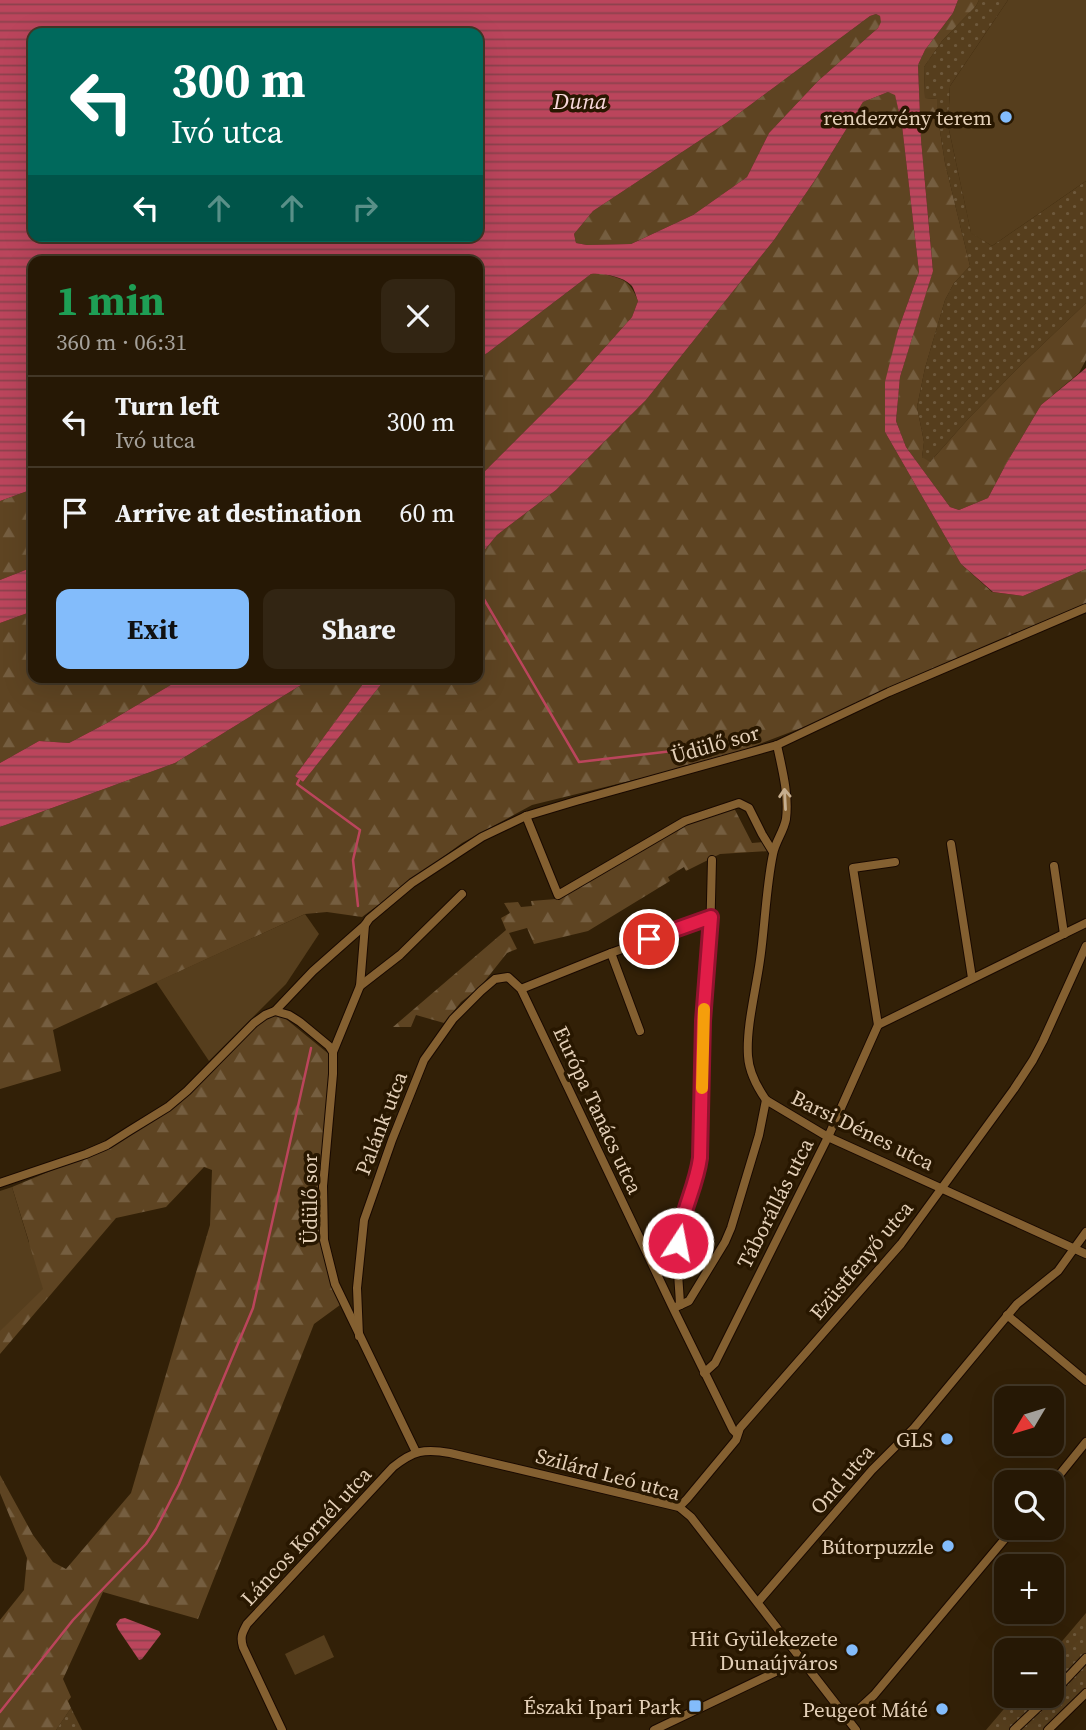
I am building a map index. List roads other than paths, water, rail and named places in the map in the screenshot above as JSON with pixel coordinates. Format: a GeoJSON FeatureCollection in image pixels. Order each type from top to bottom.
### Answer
{"type":"FeatureCollection","features":[{"type":"Feature","properties":{"kind":"street","name":"Üdülő sor"},"geometry":{"type":"LineString","coordinates":[[0,1183],[107,1145],[168,1107],[254,1023],[275,1012],[313,971],[375,913],[412,883],[482,837],[526,816],[777,745],[889,692],[1086,608]]}},
{"type":"Feature","properties":{"kind":"street","name":"Barsi Dénes utca"},"geometry":{"type":"LineString","coordinates":[[777,745],[785,782],[786,816],[773,852],[747,1044],[751,1071],[766,1100],[828,1137],[1086,1254]]}},
{"type":"Feature","properties":{"kind":"street"},"geometry":{"type":"LineString","coordinates":[[526,816],[558,895],[685,821],[739,803],[749,808],[773,852]]}},
{"type":"Feature","properties":{"kind":"street"},"geometry":{"type":"LineString","coordinates":[[951,844],[972,978]]}},
{"type":"Feature","properties":{"kind":"street"},"geometry":{"type":"LineString","coordinates":[[712,860],[711,917],[703,1021],[700,1158],[697,1176],[680,1223],[677,1307],[689,1301],[731,1228],[759,1135],[766,1100]]}},
{"type":"Feature","properties":{"kind":"street"},"geometry":{"type":"LineString","coordinates":[[895,862],[853,868],[878,1025],[1086,923]]}},
{"type":"Feature","properties":{"kind":"street"},"geometry":{"type":"LineString","coordinates":[[1054,866],[1064,934]]}},
{"type":"Feature","properties":{"kind":"street"},"geometry":{"type":"LineString","coordinates":[[359,986],[400,954],[462,894]]}},
{"type":"Feature","properties":{"kind":"street"},"geometry":{"type":"LineString","coordinates":[[521,989],[711,917]]}},
{"type":"Feature","properties":{"kind":"street","name":"Üdülő sor"},"geometry":{"type":"LineString","coordinates":[[365,925],[359,986],[333,1052],[323,1186],[324,1240],[335,1284],[416,1452]]}},
{"type":"Feature","properties":{"kind":"street","name":"Ezüstfenyő utca"},"geometry":{"type":"LineString","coordinates":[[678,1507],[736,1440],[737,1434],[901,1244],[943,1188],[1033,1060],[1086,946]]}},
{"type":"Feature","properties":{"kind":"street"},"geometry":{"type":"LineString","coordinates":[[611,953],[639,1031]]}},
{"type":"Feature","properties":{"kind":"street","name":"Palánk utca"},"geometry":{"type":"LineString","coordinates":[[359,1336],[357,1288],[364,1220],[424,1060],[453,1019],[495,979],[508,977],[521,989]]}},
{"type":"Feature","properties":{"kind":"street","name":"Európa Tanács utca"},"geometry":{"type":"LineString","coordinates":[[521,989],[677,1307],[704,1373],[737,1434]]}},
{"type":"Feature","properties":{"kind":"street"},"geometry":{"type":"LineString","coordinates":[[275,1012],[289,1015],[333,1052]]}},
{"type":"Feature","properties":{"kind":"street","name":"Táborállás utca"},"geometry":{"type":"LineString","coordinates":[[704,1373],[715,1363],[828,1137],[878,1025]]}},
{"type":"Feature","properties":{"kind":"street","name":"Ond utca"},"geometry":{"type":"LineString","coordinates":[[758,1602],[914,1427],[1007,1315],[1058,1271],[1086,1232]]}},
{"type":"Feature","properties":{"kind":"street"},"geometry":{"type":"LineString","coordinates":[[1007,1315],[1086,1381]]}},
{"type":"Feature","properties":{"kind":"street"},"geometry":{"type":"LineString","coordinates":[[1063,1470],[1086,1442]]}},
{"type":"Feature","properties":{"kind":"street","name":"Szilárd Leó utca"},"geometry":{"type":"LineString","coordinates":[[416,1452],[438,1450],[678,1507],[691,1517],[856,1730]]}},
{"type":"Feature","properties":{"kind":"street","name":"Láncos Kornél utca"},"geometry":{"type":"LineString","coordinates":[[282,1730],[243,1647],[242,1633],[393,1467],[416,1452]]}},
{"type":"Feature","properties":{"kind":"street"},"geometry":{"type":"LineString","coordinates":[[848,1719],[874,1696],[1004,1540]]}},
{"type":"Feature","properties":{"kind":"street"},"geometry":{"type":"LineString","coordinates":[[1064,1682],[1086,1658]]}},
{"type":"Feature","properties":{"kind":"street"},"geometry":{"type":"LineString","coordinates":[[654,1730],[803,1659]]}},
{"type":"Feature","properties":{"kind":"street"},"geometry":{"type":"LineString","coordinates":[[1079,1667],[1086,1676]]}},
{"type":"Feature","properties":{"kind":"street"},"geometry":{"type":"LineString","coordinates":[[1048,1730],[1086,1693]]}},
{"type":"Feature","properties":{"kind":"street"},"geometry":{"type":"LineString","coordinates":[[1014,1730],[1037,1708]]}},
{"type":"Feature","properties":{"kind":"water","name":"Duna"},"geometry":{"type":"Polygon","coordinates":[[[0,0],[958,0],[953,13],[925,50],[918,65],[921,139],[933,271],[900,377],[896,421],[906,447],[950,507],[959,510],[988,498],[1041,405],[1086,368],[1086,569],[1023,596],[993,592],[961,564],[885,432],[885,382],[898,330],[919,272],[902,126],[895,95],[888,92],[863,102],[774,240],[646,400],[556,490],[497,535],[483,552],[483,473],[575,381],[632,317],[638,301],[632,286],[622,279],[591,274],[483,356],[483,256],[28,256],[28,491],[0,501],[0,0]],[[870,16],[726,123],[593,211],[574,234],[576,243],[631,244],[693,215],[747,177],[769,133],[818,81],[878,28],[880,16],[870,16]]]}},
{"type":"Feature","properties":{"kind":"water"},"geometry":{"type":"Polygon","coordinates":[[[28,569],[28,613],[0,623],[0,580],[28,569]]]}},
{"type":"Feature","properties":{"kind":"water"},"geometry":{"type":"Polygon","coordinates":[[[174,683],[304,683],[175,763],[0,827],[0,763],[39,741],[69,743],[174,683]]]}},
{"type":"Feature","properties":{"kind":"water"},"geometry":{"type":"Polygon","coordinates":[[[364,683],[382,683],[303,782],[295,776],[364,683]]]}},
{"type":"Feature","properties":{"kind":"water"},"geometry":{"type":"Polygon","coordinates":[[[125,1618],[161,1634],[142,1659],[139,1660],[118,1629],[116,1624],[125,1618]]]}},
{"type":"Feature","properties":{"kind":"waterway"},"geometry":{"type":"LineString","coordinates":[[483,598],[579,762],[698,748]]}},
{"type":"Feature","properties":{"kind":"waterway"},"geometry":{"type":"LineString","coordinates":[[299,780],[297,784],[360,830],[353,860],[358,906]]}},
{"type":"Feature","properties":{"kind":"waterway"},"geometry":{"type":"LineString","coordinates":[[0,1712],[73,1620],[146,1544],[179,1484],[253,1308],[311,1048]]}},
{"type":"Feature","properties":{"kind":"place","name":"rendezvény terem"},"geometry":{"type":"Point","coordinates":[1006,117]}},
{"type":"Feature","properties":{"kind":"place","name":"GLS"},"geometry":{"type":"Point","coordinates":[947,1439]}},
{"type":"Feature","properties":{"kind":"place","name":"Bútorpuzzle"},"geometry":{"type":"Point","coordinates":[948,1546]}},
{"type":"Feature","properties":{"kind":"place","name":"Hit Gyülekezete Dunaújváros"},"geometry":{"type":"Point","coordinates":[852,1650]}},
{"type":"Feature","properties":{"kind":"place","name":"Északi Ipari Park"},"geometry":{"type":"Point","coordinates":[695,1706]}},
{"type":"Feature","properties":{"kind":"place","name":"Peugeot Máté"},"geometry":{"type":"Point","coordinates":[942,1709]}}]}
